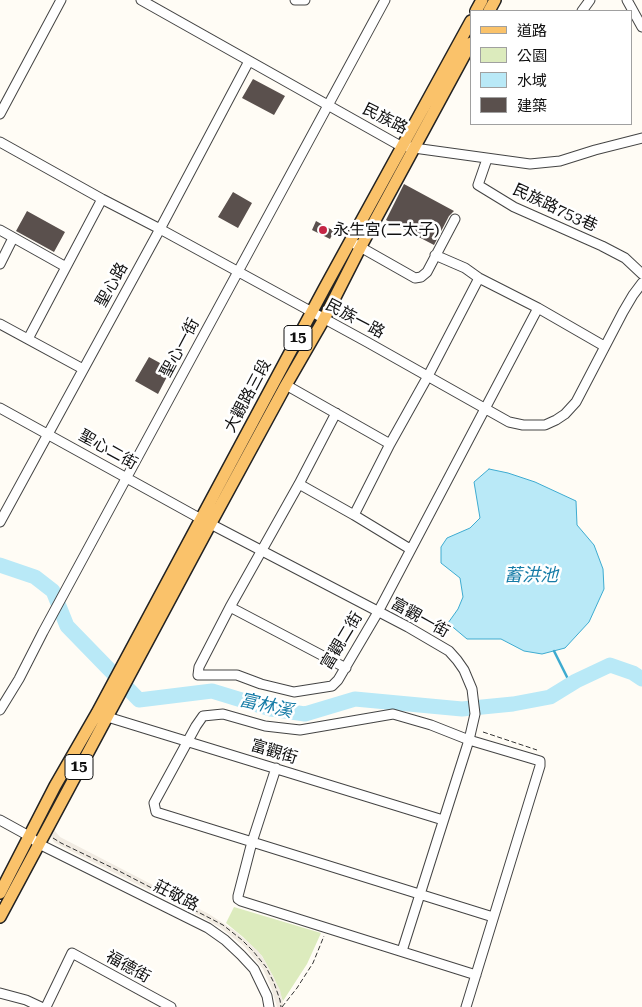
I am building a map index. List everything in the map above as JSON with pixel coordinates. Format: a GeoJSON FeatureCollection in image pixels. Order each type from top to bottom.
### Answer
{"type":"FeatureCollection","features":[{"type":"Feature","properties":{"kind":"main road","name":"大觀路三段"},"geometry":{"type":"LineString","coordinates":[[115,689],[139,658],[206,521],[312,313],[355,245],[409,147],[467,41],[470,26]]}},
{"type":"Feature","properties":{"kind":"main road","name":"大觀路三段"},"geometry":{"type":"LineString","coordinates":[[115,689],[127,656],[324,319],[355,245]]}},
{"type":"Feature","properties":{"kind":"main road","name":"15"},"geometry":{"type":"LineString","coordinates":[[0,917],[39,844],[115,689]]}},
{"type":"Feature","properties":{"kind":"main road","name":"15"},"geometry":{"type":"LineString","coordinates":[[0,893],[55,786],[102,715]]}},
{"type":"Feature","properties":{"kind":"street"},"geometry":{"type":"LineString","coordinates":[[0,114],[61,0]]}},
{"type":"Feature","properties":{"kind":"street","name":"民族路"},"geometry":{"type":"LineString","coordinates":[[141,0],[397,144],[530,164],[560,161],[642,138]]}},
{"type":"Feature","properties":{"kind":"street"},"geometry":{"type":"LineString","coordinates":[[295,0],[305,0]]}},
{"type":"Feature","properties":{"kind":"street","name":"聖心一街"},"geometry":{"type":"LineString","coordinates":[[0,710],[19,679],[384,0]]}},
{"type":"Feature","properties":{"kind":"street"},"geometry":{"type":"LineString","coordinates":[[627,0],[642,27]]}},
{"type":"Feature","properties":{"kind":"street","name":"聖心路"},"geometry":{"type":"LineString","coordinates":[[0,522],[160,229],[249,61]]}},
{"type":"Feature","properties":{"kind":"street","name":"民族一路"},"geometry":{"type":"LineString","coordinates":[[0,142],[509,422],[523,426],[545,425],[565,414],[576,402],[604,346],[633,295],[642,283]]}},
{"type":"Feature","properties":{"kind":"street","name":"民族路753巷"},"geometry":{"type":"LineString","coordinates":[[487,159],[478,185],[514,207],[625,258],[642,274]]}},
{"type":"Feature","properties":{"kind":"street"},"geometry":{"type":"LineString","coordinates":[[28,340],[102,199]]}},
{"type":"Feature","properties":{"kind":"street"},"geometry":{"type":"LineString","coordinates":[[355,245],[415,278],[421,277],[427,272],[455,219]]}},
{"type":"Feature","properties":{"kind":"street"},"geometry":{"type":"LineString","coordinates":[[0,230],[66,267]]}},
{"type":"Feature","properties":{"kind":"street"},"geometry":{"type":"LineString","coordinates":[[0,264],[14,238]]}},
{"type":"Feature","properties":{"kind":"street"},"geometry":{"type":"LineString","coordinates":[[435,255],[465,268],[604,346]]}},
{"type":"Feature","properties":{"kind":"street"},"geometry":{"type":"LineString","coordinates":[[354,515],[390,444],[480,278]]}},
{"type":"Feature","properties":{"kind":"street","name":"富觀二街"},"geometry":{"type":"LineString","coordinates":[[336,413],[230,608],[199,667],[198,675],[237,675],[261,684],[294,692],[332,686],[338,680],[378,612],[538,308]]}},
{"type":"Feature","properties":{"kind":"street"},"geometry":{"type":"LineString","coordinates":[[0,324],[83,369]]}},
{"type":"Feature","properties":{"kind":"street"},"geometry":{"type":"LineString","coordinates":[[286,385],[390,444]]}},
{"type":"Feature","properties":{"kind":"street","name":"聖心二街"},"geometry":{"type":"LineString","coordinates":[[0,408],[206,521]]}},
{"type":"Feature","properties":{"kind":"street"},"geometry":{"type":"LineString","coordinates":[[299,484],[410,549]]}},
{"type":"Feature","properties":{"kind":"street","name":"富觀一街"},"geometry":{"type":"LineString","coordinates":[[206,521],[448,651],[464,670],[472,689],[475,714],[469,740],[402,951]]}},
{"type":"Feature","properties":{"kind":"street"},"geometry":{"type":"LineString","coordinates":[[230,608],[346,668]]}},
{"type":"Feature","properties":{"kind":"street"},"geometry":{"type":"LineString","coordinates":[[466,1007],[494,917],[540,766],[540,761],[469,740],[431,725],[393,714],[300,730],[265,726],[223,714],[203,716],[187,741],[154,803],[156,812],[494,917]]}},
{"type":"Feature","properties":{"kind":"street","name":"富觀街"},"geometry":{"type":"LineString","coordinates":[[102,715],[443,820]]}},
{"type":"Feature","properties":{"kind":"street"},"geometry":{"type":"LineString","coordinates":[[276,768],[252,842],[238,899],[476,975]]}},
{"type":"Feature","properties":{"kind":"street","name":"莊敬路"},"geometry":{"type":"LineString","coordinates":[[0,820],[29,836],[39,844],[208,928],[225,940],[254,969],[267,996],[269,1007]]}},
{"type":"Feature","properties":{"kind":"street","name":"福德街"},"geometry":{"type":"LineString","coordinates":[[46,1007],[72,953],[171,1007]]}},
{"type":"Feature","properties":{"kind":"street"},"geometry":{"type":"LineString","coordinates":[[0,993],[26,1000],[41,1007]]}},
{"type":"Feature","properties":{"kind":"path"},"geometry":{"type":"LineString","coordinates":[[282,1007],[297,988],[312,963],[328,928]]}},
{"type":"Feature","properties":{"kind":"green space"},"geometry":{"type":"Polygon","coordinates":[[[234,907],[321,933],[307,964],[283,1001],[274,978],[262,956],[226,923],[234,907]]]}},
{"type":"Feature","properties":{"kind":"shaded area"},"geometry":{"type":"Polygon","coordinates":[[[55,827],[55,831],[60,837],[209,914],[235,931],[258,951],[265,961],[280,990],[284,1007],[277,1007],[263,969],[244,946],[221,928],[202,917],[55,843],[51,836],[55,827]]]}},
{"type":"Feature","properties":{"kind":"water","name":"蓄洪池"},"geometry":{"type":"Polygon","coordinates":[[[489,469],[535,482],[576,501],[577,525],[594,545],[603,569],[604,589],[589,622],[565,648],[542,654],[524,651],[501,639],[467,639],[448,623],[458,609],[463,597],[460,578],[441,563],[441,547],[447,538],[470,528],[480,518],[474,482],[489,469]]]}},
{"type":"Feature","properties":{"kind":"building"},"geometry":{"type":"Polygon","coordinates":[[[253,79],[285,96],[274,115],[242,98],[253,79]]]}},
{"type":"Feature","properties":{"kind":"building"},"geometry":{"type":"Polygon","coordinates":[[[404,184],[454,211],[449,216],[434,245],[386,220],[404,184]]]}},
{"type":"Feature","properties":{"kind":"building"},"geometry":{"type":"Polygon","coordinates":[[[233,192],[252,203],[238,228],[218,217],[233,192]]]}},
{"type":"Feature","properties":{"kind":"building"},"geometry":{"type":"Polygon","coordinates":[[[27,211],[65,232],[54,252],[16,231],[27,211]]]}},
{"type":"Feature","properties":{"kind":"building","name":"永生宮(二太子)"},"geometry":{"type":"Polygon","coordinates":[[[316,221],[334,231],[330,239],[312,230],[316,221]]]}},
{"type":"Feature","properties":{"kind":"building"},"geometry":{"type":"Polygon","coordinates":[[[149,357],[171,369],[158,394],[135,381],[149,357]]]}},
{"type":"Feature","properties":{"kind":"waterway","name":"富林溪"},"geometry":{"type":"LineString","coordinates":[[0,565],[35,577],[53,591],[67,626],[139,700],[212,691],[271,709],[305,714],[355,699],[462,709],[513,704],[550,697],[576,681],[610,665],[633,673],[642,679]]}},
{"type":"Feature","properties":{"kind":"waterway"},"geometry":{"type":"LineString","coordinates":[[554,651],[571,685]]}},
{"type":"Feature","properties":{"kind":"place","name":"永生宮(二太子)"},"geometry":{"type":"Point","coordinates":[323,230]}}]}
